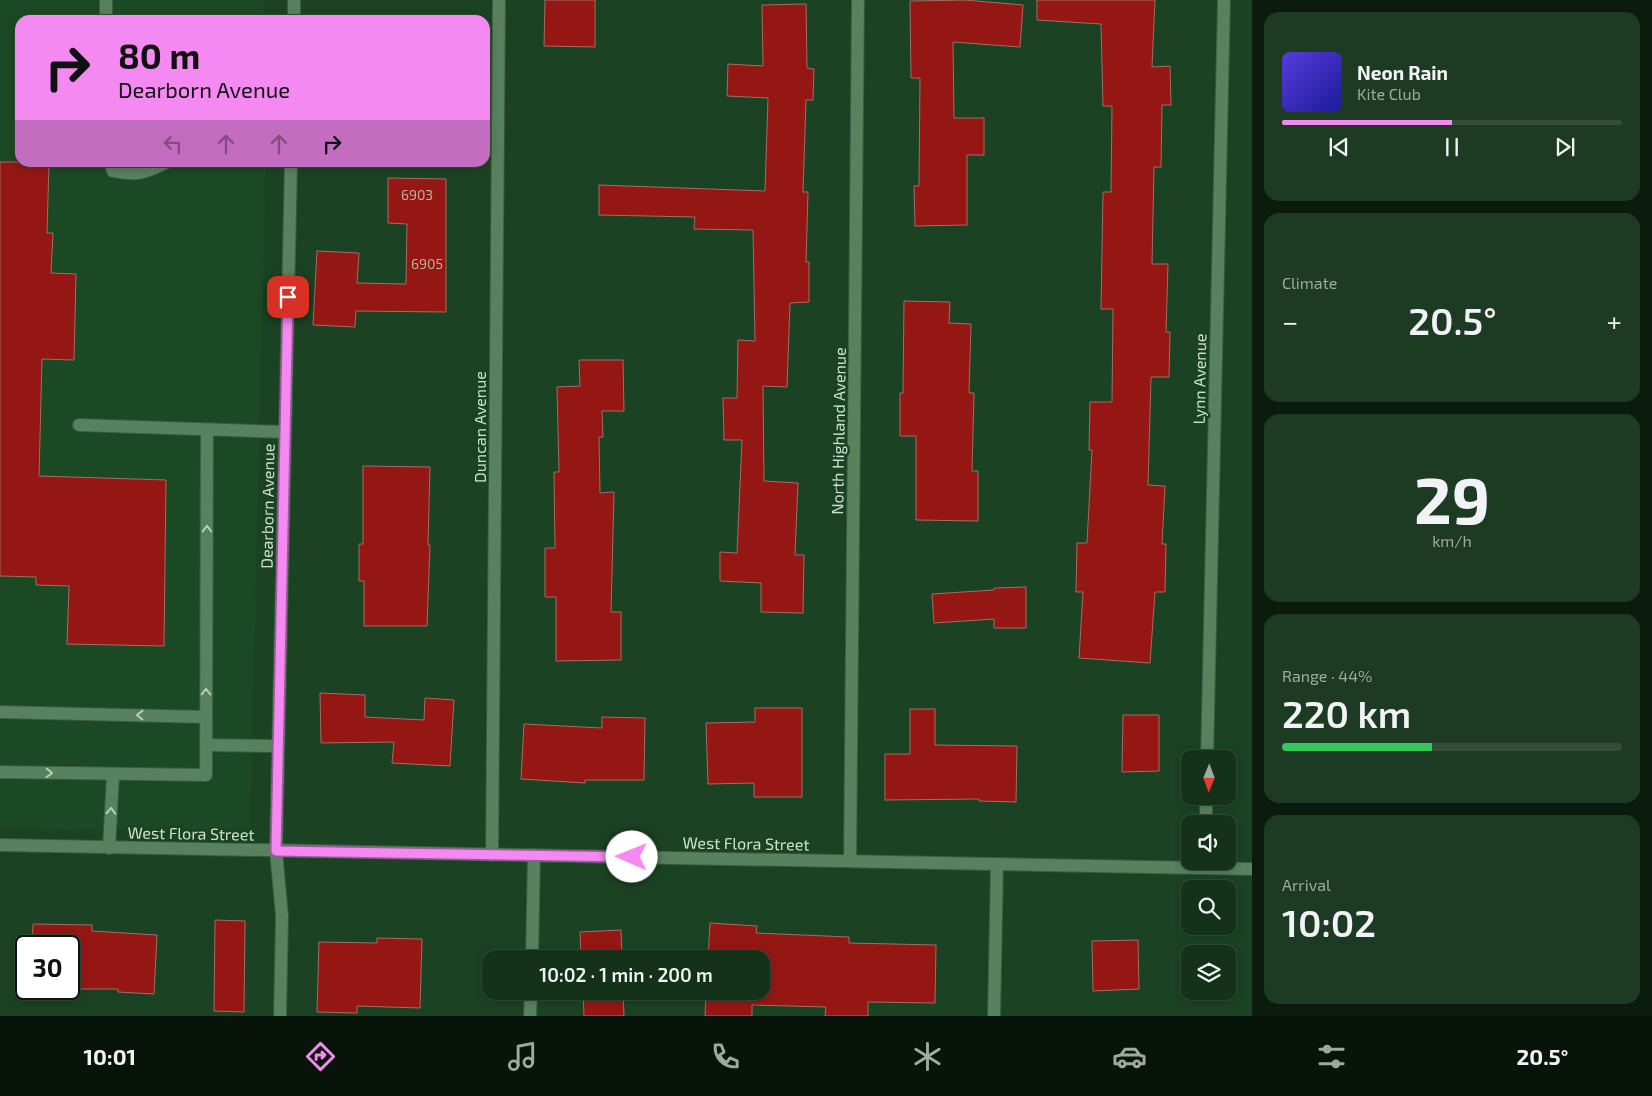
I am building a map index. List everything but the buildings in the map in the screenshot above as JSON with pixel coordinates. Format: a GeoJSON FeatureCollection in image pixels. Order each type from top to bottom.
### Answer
{"type":"FeatureCollection","features":[{"type":"Feature","properties":{"kind":"street"},"geometry":{"type":"LineString","coordinates":[[106,0],[106,15]]}},
{"type":"Feature","properties":{"kind":"street"},"geometry":{"type":"LineString","coordinates":[[294,0],[294,15]]}},
{"type":"Feature","properties":{"kind":"street","name":"Duncan Avenue"},"geometry":{"type":"LineString","coordinates":[[492,854],[499,0]]}},
{"type":"Feature","properties":{"kind":"street","name":"North Highland Avenue"},"geometry":{"type":"LineString","coordinates":[[850,861],[858,0]]}},
{"type":"Feature","properties":{"kind":"street","name":"Lynn Avenue"},"geometry":{"type":"LineString","coordinates":[[1207,750],[1224,0]]}},
{"type":"Feature","properties":{"kind":"street"},"geometry":{"type":"LineString","coordinates":[[112,167],[113,171],[130,175],[158,167]]}},
{"type":"Feature","properties":{"kind":"street","name":"Dearborn Avenue"},"geometry":{"type":"LineString","coordinates":[[280,1016],[282,916],[276,851],[291,167]]}},
{"type":"Feature","properties":{"kind":"street"},"geometry":{"type":"LineString","coordinates":[[79,425],[285,432]]}},
{"type":"Feature","properties":{"kind":"street"},"geometry":{"type":"LineString","coordinates":[[0,772],[206,775],[207,430]]}},
{"type":"Feature","properties":{"kind":"street"},"geometry":{"type":"LineString","coordinates":[[0,712],[206,717]]}},
{"type":"Feature","properties":{"kind":"street"},"geometry":{"type":"LineString","coordinates":[[206,745],[278,746]]}},
{"type":"Feature","properties":{"kind":"street"},"geometry":{"type":"LineString","coordinates":[[109,848],[113,775]]}},
{"type":"Feature","properties":{"kind":"street","name":"West Flora Street"},"geometry":{"type":"LineString","coordinates":[[0,846],[997,864],[1181,865]]}},
{"type":"Feature","properties":{"kind":"street"},"geometry":{"type":"LineString","coordinates":[[532,950],[534,855]]}},
{"type":"Feature","properties":{"kind":"street"},"geometry":{"type":"LineString","coordinates":[[994,1016],[997,864]]}},
{"type":"Feature","properties":{"kind":"street","name":"West Flora Street"},"geometry":{"type":"LineString","coordinates":[[1236,868],[1252,869]]}},
{"type":"Feature","properties":{"kind":"street"},"geometry":{"type":"LineString","coordinates":[[530,1016],[531,1000]]}},
{"type":"Feature","properties":{"kind":"shaded area"},"geometry":{"type":"Polygon","coordinates":[[[0,0],[263,0],[263,15],[15,15],[15,167],[266,167],[250,832],[0,828],[0,0]]]}},
{"type":"Feature","properties":{"kind":"route"},"geometry":{"type":"LineString","coordinates":[[288,297],[276,851],[632,857]]}}]}
